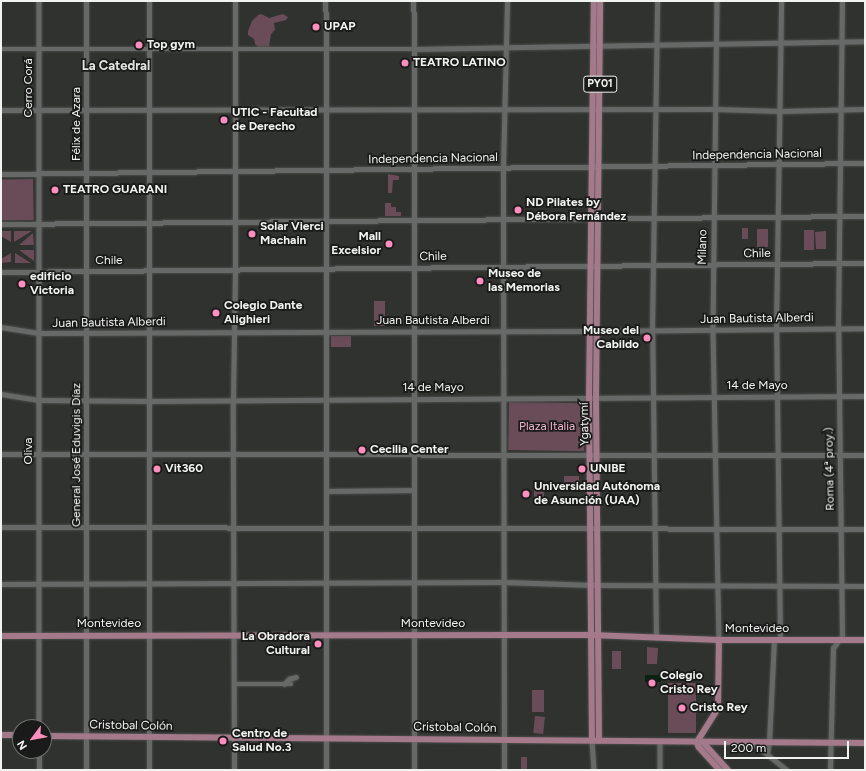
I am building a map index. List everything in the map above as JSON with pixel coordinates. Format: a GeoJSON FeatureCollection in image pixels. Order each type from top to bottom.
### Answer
{"type":"FeatureCollection","features":[{"type":"Feature","properties":{"kind":"main road","name":"PY01"},"geometry":{"type":"LineString","coordinates":[[594,1],[593,110],[596,168]]}},
{"type":"Feature","properties":{"kind":"main road","name":"PY01"},"geometry":{"type":"LineString","coordinates":[[596,168],[599,110],[600,1]]}},
{"type":"Feature","properties":{"kind":"main road","name":"Ygatymí"},"geometry":{"type":"LineString","coordinates":[[592,741],[594,635],[593,397],[595,266],[599,220],[596,168]]}},
{"type":"Feature","properties":{"kind":"main road","name":"Ygatymí"},"geometry":{"type":"LineString","coordinates":[[595,266],[592,220],[596,168]]}},
{"type":"Feature","properties":{"kind":"main road","name":"Ygatymí"},"geometry":{"type":"LineString","coordinates":[[594,635],[599,741]]}},
{"type":"Feature","properties":{"kind":"main road","name":"Montevideo"},"geometry":{"type":"LineString","coordinates":[[1,636],[594,635],[719,640],[865,640]]}},
{"type":"Feature","properties":{"kind":"main road"},"geometry":{"type":"LineString","coordinates":[[719,640],[718,708],[704,733],[699,747],[720,770]]}},
{"type":"Feature","properties":{"kind":"main road"},"geometry":{"type":"LineString","coordinates":[[1,735],[12,735]]}},
{"type":"Feature","properties":{"kind":"main road","name":"Cristobal Colón"},"geometry":{"type":"LineString","coordinates":[[52,736],[865,743]]}},
{"type":"Feature","properties":{"kind":"main road"},"geometry":{"type":"LineString","coordinates":[[700,742],[728,770]]}},
{"type":"Feature","properties":{"kind":"street","name":"Cerro Corá"},"geometry":{"type":"LineString","coordinates":[[39,1],[39,174]]}},
{"type":"Feature","properties":{"kind":"street","name":"Félix de Azara"},"geometry":{"type":"LineString","coordinates":[[87,1],[87,174]]}},
{"type":"Feature","properties":{"kind":"street"},"geometry":{"type":"LineString","coordinates":[[149,1],[149,770]]}},
{"type":"Feature","properties":{"kind":"street"},"geometry":{"type":"LineString","coordinates":[[234,770],[233,400],[235,332],[235,1]]}},
{"type":"Feature","properties":{"kind":"street"},"geometry":{"type":"LineString","coordinates":[[326,1],[327,770]]}},
{"type":"Feature","properties":{"kind":"street"},"geometry":{"type":"LineString","coordinates":[[414,1],[415,770]]}},
{"type":"Feature","properties":{"kind":"street"},"geometry":{"type":"LineString","coordinates":[[504,770],[503,168],[506,1]]}},
{"type":"Feature","properties":{"kind":"street"},"geometry":{"type":"LineString","coordinates":[[656,638],[652,330],[657,1]]}},
{"type":"Feature","properties":{"kind":"street","name":"Milano"},"geometry":{"type":"LineString","coordinates":[[717,1],[713,330],[719,640]]}},
{"type":"Feature","properties":{"kind":"street"},"geometry":{"type":"LineString","coordinates":[[767,754],[780,586],[776,329],[781,1]]}},
{"type":"Feature","properties":{"kind":"street","name":"Roma (4ª proy.)"},"geometry":{"type":"LineString","coordinates":[[830,770],[833,648],[842,636],[838,328],[842,1]]}},
{"type":"Feature","properties":{"kind":"street"},"geometry":{"type":"LineString","coordinates":[[1,49],[415,49],[865,41]]}},
{"type":"Feature","properties":{"kind":"street"},"geometry":{"type":"LineString","coordinates":[[1,110],[716,109],[780,111],[865,109]]}},
{"type":"Feature","properties":{"kind":"street","name":"Independencia Nacional"},"geometry":{"type":"LineString","coordinates":[[1,174],[596,168],[715,165],[779,166],[865,163]]}},
{"type":"Feature","properties":{"kind":"street","name":"Oliva"},"geometry":{"type":"LineString","coordinates":[[39,174],[40,719]]}},
{"type":"Feature","properties":{"kind":"street","name":"General José Eduvigis Díaz"},"geometry":{"type":"LineString","coordinates":[[87,174],[87,770]]}},
{"type":"Feature","properties":{"kind":"street"},"geometry":{"type":"LineString","coordinates":[[1,224],[715,219],[865,216]]}},
{"type":"Feature","properties":{"kind":"street","name":"Chile"},"geometry":{"type":"LineString","coordinates":[[1,272],[865,263]]}},
{"type":"Feature","properties":{"kind":"street","name":"Juan Bautista Alberdi"},"geometry":{"type":"LineString","coordinates":[[1,327],[39,333],[594,331],[865,328]]}},
{"type":"Feature","properties":{"kind":"street","name":"14 de Mayo"},"geometry":{"type":"LineString","coordinates":[[1,394],[39,400],[150,401],[865,396]]}},
{"type":"Feature","properties":{"kind":"street"},"geometry":{"type":"LineString","coordinates":[[1,454],[865,455]]}},
{"type":"Feature","properties":{"kind":"street"},"geometry":{"type":"LineString","coordinates":[[326,491],[414,490]]}},
{"type":"Feature","properties":{"kind":"street"},"geometry":{"type":"LineString","coordinates":[[1,527],[865,529]]}},
{"type":"Feature","properties":{"kind":"street"},"geometry":{"type":"LineString","coordinates":[[1,584],[504,582],[594,585],[865,586]]}},
{"type":"Feature","properties":{"kind":"street"},"geometry":{"type":"LineString","coordinates":[[284,684],[289,679],[296,677]]}},
{"type":"Feature","properties":{"kind":"street"},"geometry":{"type":"LineString","coordinates":[[234,684],[290,684]]}},
{"type":"Feature","properties":{"kind":"street","name":"Ygatymí"},"geometry":{"type":"LineString","coordinates":[[592,741],[594,750],[594,770]]}},
{"type":"Feature","properties":{"kind":"street","name":"Ygatymí"},"geometry":{"type":"LineString","coordinates":[[594,750],[599,741]]}},
{"type":"Feature","properties":{"kind":"street"},"geometry":{"type":"LineString","coordinates":[[660,741],[660,770]]}},
{"type":"Feature","properties":{"kind":"street"},"geometry":{"type":"LineString","coordinates":[[752,742],[787,770]]}},
{"type":"Feature","properties":{"kind":"street"},"geometry":{"type":"LineString","coordinates":[[39,770],[40,759]]}},
{"type":"Feature","properties":{"kind":"green space"},"geometry":{"type":"Polygon","coordinates":[[[261,14],[269,18],[283,14],[288,17],[286,20],[274,23],[275,30],[271,34],[269,47],[260,49],[255,44],[254,39],[248,35],[248,31],[252,21],[261,14]]]}},
{"type":"Feature","properties":{"kind":"green space"},"geometry":{"type":"Polygon","coordinates":[[[388,174],[399,176],[399,180],[393,180],[392,193],[388,193],[388,174]]]}},
{"type":"Feature","properties":{"kind":"green space"},"geometry":{"type":"Polygon","coordinates":[[[33,179],[34,220],[2,221],[1,180],[33,179]]]}},
{"type":"Feature","properties":{"kind":"green space"},"geometry":{"type":"Polygon","coordinates":[[[385,203],[391,203],[391,207],[396,207],[396,212],[401,212],[401,216],[385,216],[385,203]]]}},
{"type":"Feature","properties":{"kind":"green space"},"geometry":{"type":"Polygon","coordinates":[[[742,228],[748,228],[748,239],[742,239],[742,228]]]}},
{"type":"Feature","properties":{"kind":"green space"},"geometry":{"type":"Polygon","coordinates":[[[757,229],[768,229],[768,247],[757,247],[757,229]]]}},
{"type":"Feature","properties":{"kind":"green space"},"geometry":{"type":"Polygon","coordinates":[[[804,230],[814,230],[814,250],[804,250],[804,230]]]}},
{"type":"Feature","properties":{"kind":"green space"},"geometry":{"type":"Polygon","coordinates":[[[1,231],[11,231],[11,242],[1,236],[1,231]]]}},
{"type":"Feature","properties":{"kind":"green space"},"geometry":{"type":"Polygon","coordinates":[[[14,231],[32,231],[14,242],[14,231]]]}},
{"type":"Feature","properties":{"kind":"green space"},"geometry":{"type":"Polygon","coordinates":[[[826,231],[826,249],[816,249],[815,232],[826,231]]]}},
{"type":"Feature","properties":{"kind":"green space"},"geometry":{"type":"Polygon","coordinates":[[[33,233],[34,245],[19,245],[33,233]]]}},
{"type":"Feature","properties":{"kind":"green space"},"geometry":{"type":"Polygon","coordinates":[[[19,250],[34,250],[34,261],[19,250]]]}},
{"type":"Feature","properties":{"kind":"green space"},"geometry":{"type":"Polygon","coordinates":[[[11,253],[11,262],[1,263],[1,259],[11,253]]]}},
{"type":"Feature","properties":{"kind":"green space"},"geometry":{"type":"Polygon","coordinates":[[[15,253],[31,263],[15,263],[15,253]]]}},
{"type":"Feature","properties":{"kind":"green space"},"geometry":{"type":"Polygon","coordinates":[[[374,301],[385,301],[385,326],[374,326],[374,301]]]}},
{"type":"Feature","properties":{"kind":"green space"},"geometry":{"type":"Polygon","coordinates":[[[331,336],[351,336],[351,347],[331,347],[331,336]]]}},
{"type":"Feature","properties":{"kind":"green space","name":"Plaza Italia"},"geometry":{"type":"Polygon","coordinates":[[[509,402],[585,403],[584,451],[508,450],[509,402]]]}},
{"type":"Feature","properties":{"kind":"green space"},"geometry":{"type":"Polygon","coordinates":[[[593,460],[594,460],[594,525],[593,460]]]}},
{"type":"Feature","properties":{"kind":"green space"},"geometry":{"type":"Polygon","coordinates":[[[564,476],[579,476],[579,485],[564,485],[564,476]]]}},
{"type":"Feature","properties":{"kind":"green space"},"geometry":{"type":"Polygon","coordinates":[[[534,487],[544,487],[544,504],[534,504],[534,487]]]}},
{"type":"Feature","properties":{"kind":"green space"},"geometry":{"type":"Polygon","coordinates":[[[594,640],[595,640],[595,735],[594,640]]]}},
{"type":"Feature","properties":{"kind":"green space"},"geometry":{"type":"Polygon","coordinates":[[[647,647],[658,648],[657,664],[647,664],[647,647]]]}},
{"type":"Feature","properties":{"kind":"green space"},"geometry":{"type":"Polygon","coordinates":[[[612,651],[621,651],[621,669],[612,669],[612,651]]]}},
{"type":"Feature","properties":{"kind":"green space","name":"Cristo Rey"},"geometry":{"type":"Polygon","coordinates":[[[668,683],[696,683],[696,733],[668,733],[668,683]]]}},
{"type":"Feature","properties":{"kind":"green space"},"geometry":{"type":"Polygon","coordinates":[[[532,690],[544,690],[544,712],[532,712],[532,690]]]}},
{"type":"Feature","properties":{"kind":"green space"},"geometry":{"type":"Polygon","coordinates":[[[535,716],[545,717],[543,734],[533,733],[535,716]]]}},
{"type":"Feature","properties":{"kind":"green space"},"geometry":{"type":"Polygon","coordinates":[[[521,757],[527,757],[527,770],[521,770],[521,757]]]}},
{"type":"Feature","properties":{"kind":"shaded area"},"geometry":{"type":"Polygon","coordinates":[[[645,675],[661,675],[661,682],[645,682],[645,675]]]}},
{"type":"Feature","properties":{"kind":"place","name":"UPAP"},"geometry":{"type":"Point","coordinates":[316,27]}},
{"type":"Feature","properties":{"kind":"place","name":"Top gym"},"geometry":{"type":"Point","coordinates":[139,45]}},
{"type":"Feature","properties":{"kind":"place","name":"TEATRO LATINO"},"geometry":{"type":"Point","coordinates":[405,63]}},
{"type":"Feature","properties":{"kind":"place","name":"UTIC - Facultad de Derecho"},"geometry":{"type":"Point","coordinates":[224,120]}},
{"type":"Feature","properties":{"kind":"place","name":"TEATRO GUARANI"},"geometry":{"type":"Point","coordinates":[55,190]}},
{"type":"Feature","properties":{"kind":"place","name":"ND Pilates by Débora Fernández"},"geometry":{"type":"Point","coordinates":[518,210]}},
{"type":"Feature","properties":{"kind":"place","name":"Solar Vierci Machain"},"geometry":{"type":"Point","coordinates":[252,234]}},
{"type":"Feature","properties":{"kind":"place","name":"Mall Excelsior"},"geometry":{"type":"Point","coordinates":[389,244]}},
{"type":"Feature","properties":{"kind":"place","name":"Museo de las Memorias"},"geometry":{"type":"Point","coordinates":[480,281]}},
{"type":"Feature","properties":{"kind":"place","name":"edificio Victoria"},"geometry":{"type":"Point","coordinates":[22,284]}},
{"type":"Feature","properties":{"kind":"place","name":"Colegio Dante Alighieri"},"geometry":{"type":"Point","coordinates":[216,313]}},
{"type":"Feature","properties":{"kind":"place","name":"Museo del Cabildo"},"geometry":{"type":"Point","coordinates":[647,338]}},
{"type":"Feature","properties":{"kind":"place","name":"Cecilia Center"},"geometry":{"type":"Point","coordinates":[362,450]}},
{"type":"Feature","properties":{"kind":"place","name":"Vit360"},"geometry":{"type":"Point","coordinates":[157,469]}},
{"type":"Feature","properties":{"kind":"place","name":"UNIBE"},"geometry":{"type":"Point","coordinates":[582,469]}},
{"type":"Feature","properties":{"kind":"place","name":"Universidad Autónoma de Asunción (UAA)"},"geometry":{"type":"Point","coordinates":[526,494]}},
{"type":"Feature","properties":{"kind":"place","name":"La Obradora Cultural"},"geometry":{"type":"Point","coordinates":[318,644]}},
{"type":"Feature","properties":{"kind":"place","name":"Colegio Cristo Rey"},"geometry":{"type":"Point","coordinates":[652,683]}},
{"type":"Feature","properties":{"kind":"place","name":"Cristo Rey"},"geometry":{"type":"Point","coordinates":[682,708]}},
{"type":"Feature","properties":{"kind":"place","name":"Centro de Salud No.3"},"geometry":{"type":"Point","coordinates":[223,741]}},
{"type":"Feature","properties":{"kind":"district","name":"La Catedral"},"geometry":{"type":"Point","coordinates":[116,66]}}]}
